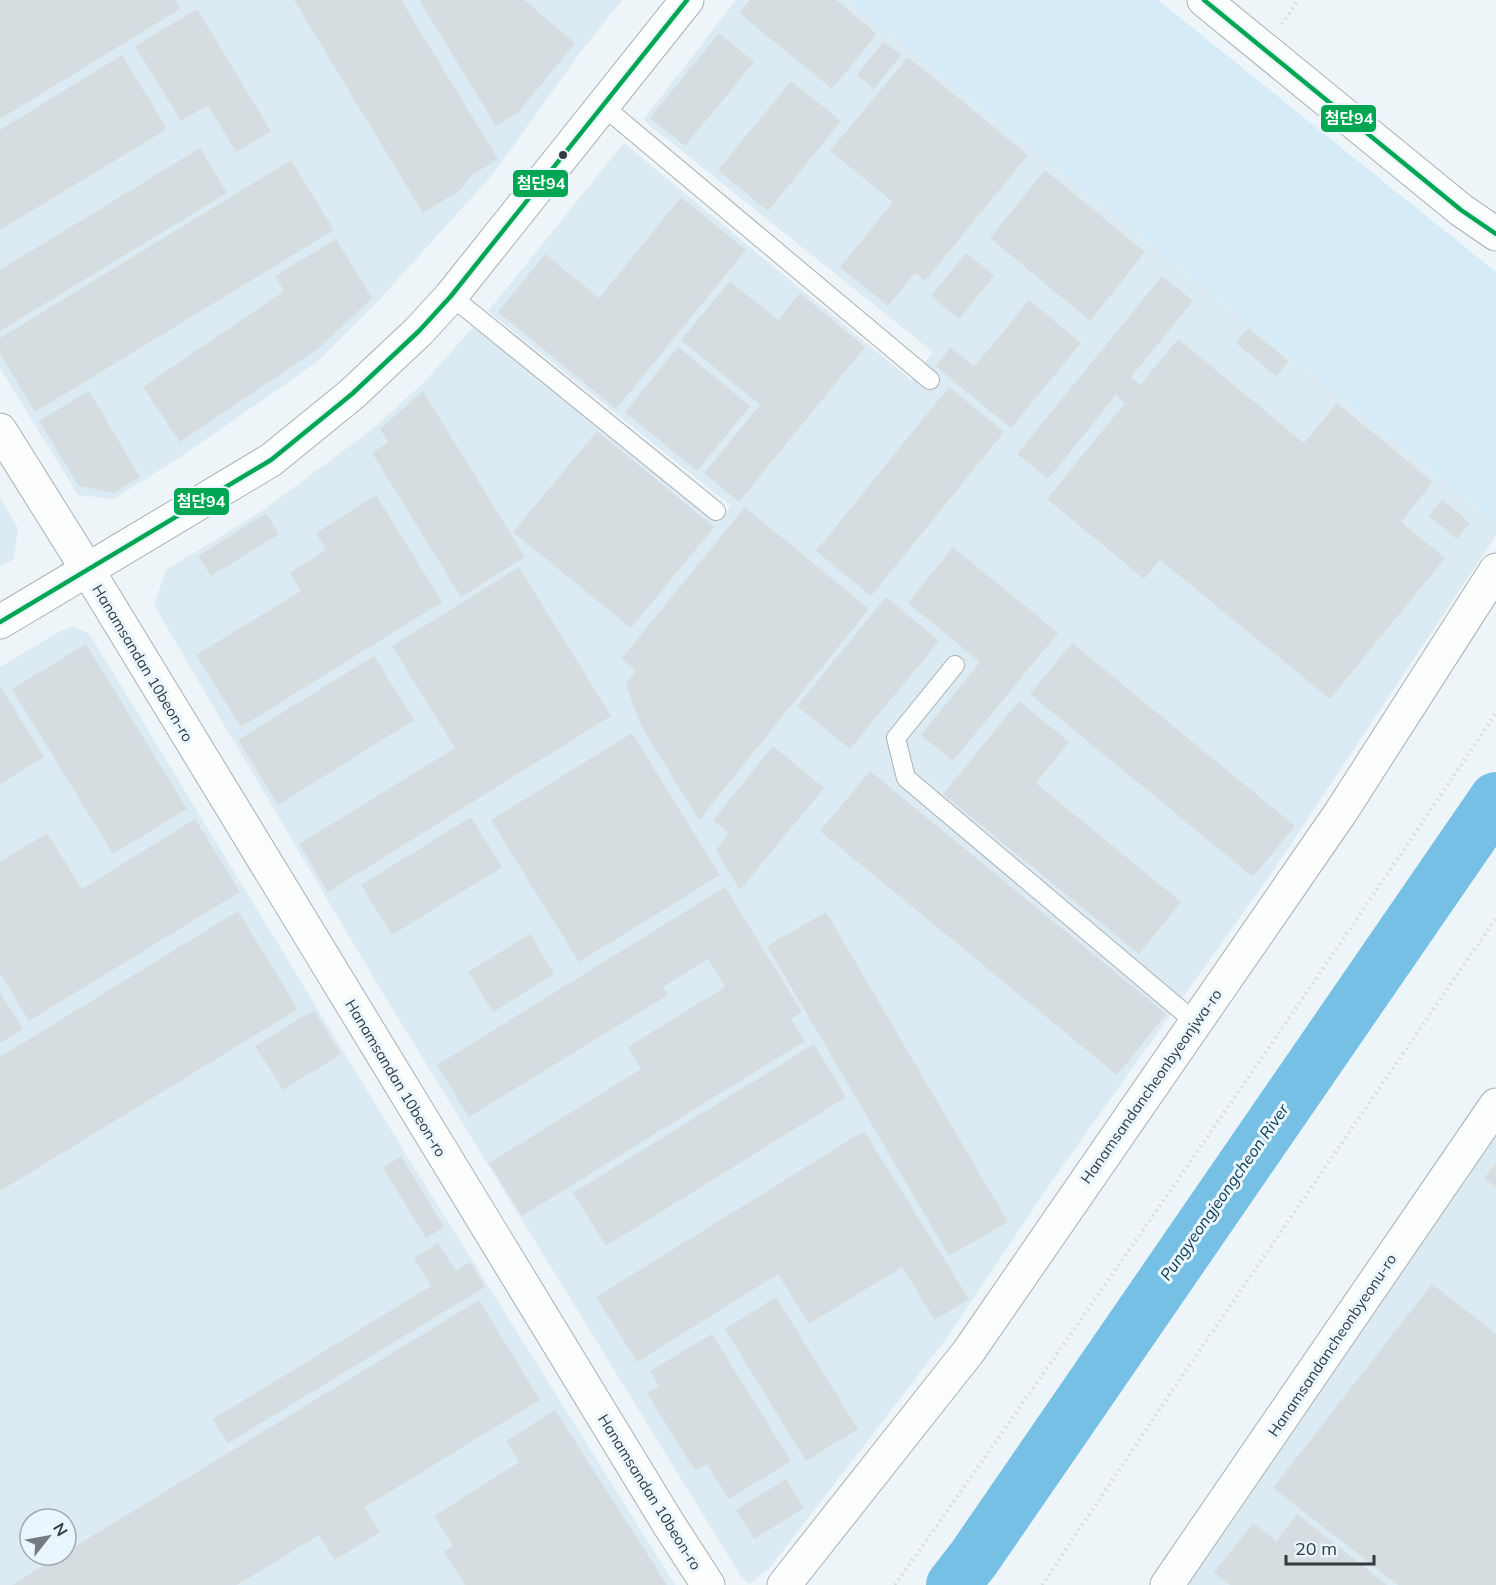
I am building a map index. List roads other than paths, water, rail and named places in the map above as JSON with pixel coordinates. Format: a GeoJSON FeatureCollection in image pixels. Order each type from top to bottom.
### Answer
{"type":"FeatureCollection","features":[{"type":"Feature","properties":{"kind":"street","name":"Hanamsandan 10beon-ro"},"geometry":{"type":"LineString","coordinates":[[87,569],[271,460],[352,394],[419,331],[451,296],[687,0]]}},
{"type":"Feature","properties":{"kind":"street"},"geometry":{"type":"LineString","coordinates":[[1204,0],[1461,210],[1496,234]]}},
{"type":"Feature","properties":{"kind":"street","name":"Hanamsandan 10beon-ro"},"geometry":{"type":"LineString","coordinates":[[0,430],[87,569],[661,1513],[708,1585]]}},
{"type":"Feature","properties":{"kind":"street"},"geometry":{"type":"LineString","coordinates":[[0,622],[87,569]]}},
{"type":"Feature","properties":{"kind":"street","name":"Hanamsandancheonbyeonjwa-ro"},"geometry":{"type":"LineString","coordinates":[[784,1585],[969,1351],[1341,812],[1496,570]]}},
{"type":"Feature","properties":{"kind":"street","name":"Hanamsandancheonbyeonu-ro"},"geometry":{"type":"LineString","coordinates":[[1167,1585],[1496,1105]]}},
{"type":"Feature","properties":{"kind":"lane"},"geometry":{"type":"LineString","coordinates":[[603,106],[930,380]]}},
{"type":"Feature","properties":{"kind":"lane"},"geometry":{"type":"LineString","coordinates":[[451,296],[716,511]]}},
{"type":"Feature","properties":{"kind":"lane"},"geometry":{"type":"LineString","coordinates":[[955,665],[896,738],[906,778],[1195,1022]]}},
{"type":"Feature","properties":{"kind":"waterway","name":"Pungyeongjeongcheon River"},"geometry":{"type":"LineString","coordinates":[[953,1585],[974,1558],[1496,799]]}}]}
